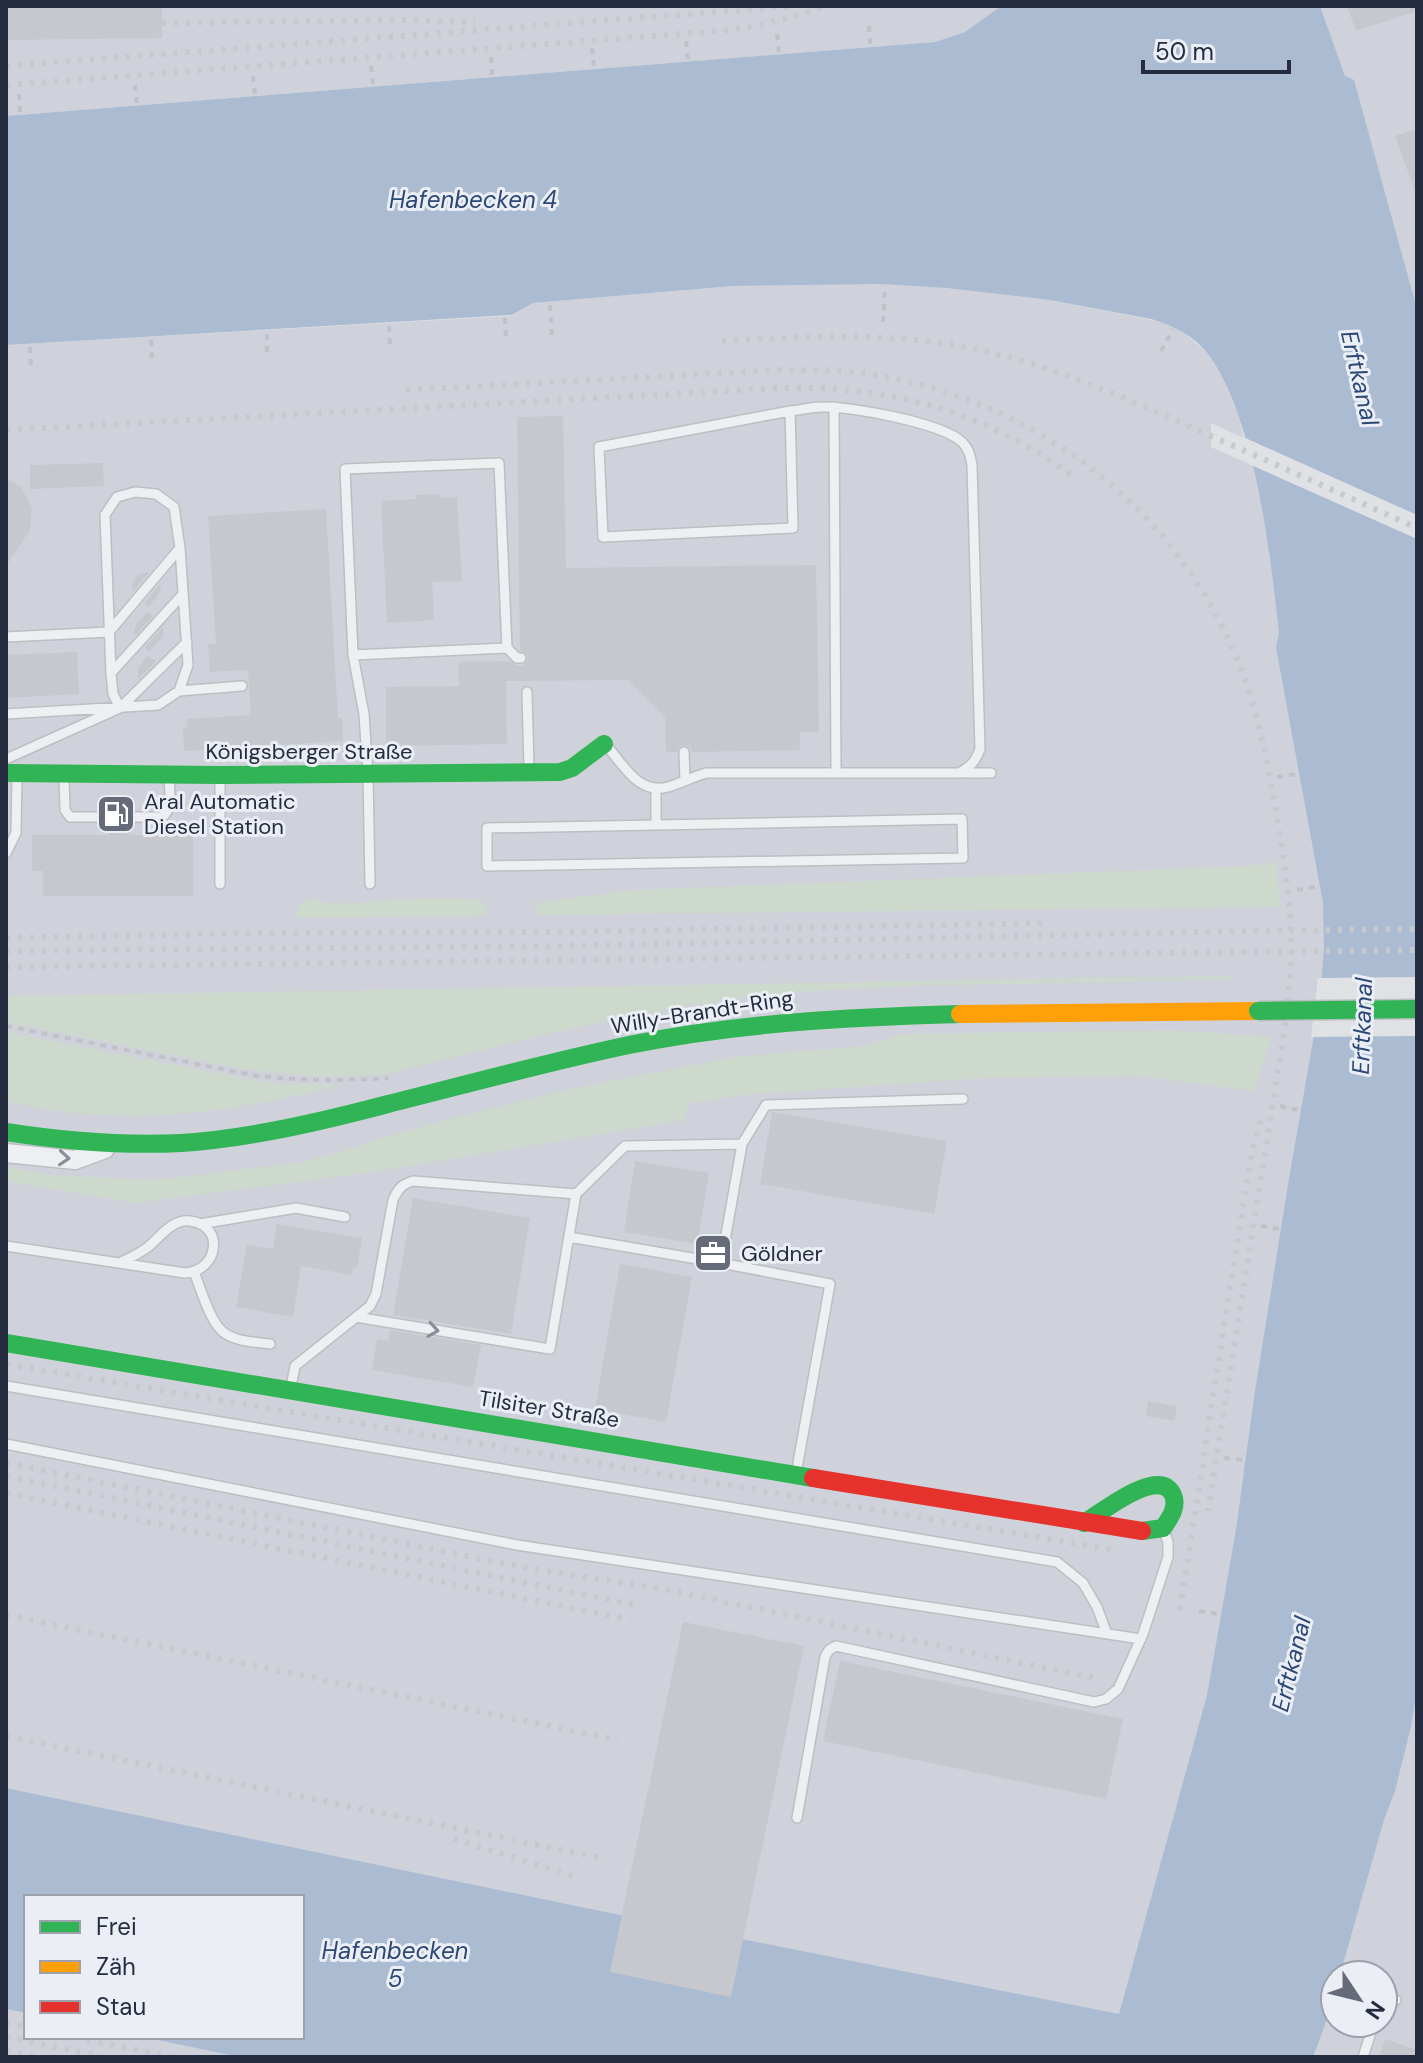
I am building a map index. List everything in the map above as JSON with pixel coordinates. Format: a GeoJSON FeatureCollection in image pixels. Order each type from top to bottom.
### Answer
{"type":"FeatureCollection","features":[{"type":"Feature","properties":{"kind":"street","name":"Königsberger Straße"},"geometry":{"type":"LineString","coordinates":[[10,769],[64,774],[169,775],[560,772],[572,768],[604,744]]}},
{"type":"Feature","properties":{"kind":"street","name":"Willy-Brandt-Ring"},"geometry":{"type":"LineString","coordinates":[[6,1132],[55,1140],[119,1144],[186,1142],[251,1135],[661,1039],[817,1019],[922,1014],[1417,1009]]}},
{"type":"Feature","properties":{"kind":"street"},"geometry":{"type":"LineString","coordinates":[[6,1153],[75,1160],[119,1144]]}},
{"type":"Feature","properties":{"kind":"street","name":"Tilsiter Straße"},"geometry":{"type":"LineString","coordinates":[[6,1343],[1084,1523],[1146,1532],[1163,1528]]}},
{"type":"Feature","properties":{"kind":"street"},"geometry":{"type":"LineString","coordinates":[[1084,1523],[1141,1487],[1158,1483],[1167,1487],[1175,1503],[1174,1514],[1163,1528]]}},
{"type":"Feature","properties":{"kind":"lane"},"geometry":{"type":"LineString","coordinates":[[790,411],[793,528],[603,537],[599,447],[790,411],[821,407],[858,410],[927,425],[961,441],[970,452],[972,465],[980,749],[976,759],[959,773]]}},
{"type":"Feature","properties":{"kind":"lane"},"geometry":{"type":"LineString","coordinates":[[834,407],[836,773]]}},
{"type":"Feature","properties":{"kind":"lane"},"geometry":{"type":"LineString","coordinates":[[370,884],[368,775],[364,714],[353,655],[345,469],[499,463],[507,648],[521,658]]}},
{"type":"Feature","properties":{"kind":"lane"},"geometry":{"type":"LineString","coordinates":[[120,708],[113,694],[111,673],[105,515],[117,497],[135,492],[156,494],[174,507],[188,665],[179,691]]}},
{"type":"Feature","properties":{"kind":"lane"},"geometry":{"type":"LineString","coordinates":[[6,637],[109,632],[180,548]]}},
{"type":"Feature","properties":{"kind":"lane"},"geometry":{"type":"LineString","coordinates":[[111,673],[183,594]]}},
{"type":"Feature","properties":{"kind":"lane"},"geometry":{"type":"LineString","coordinates":[[6,853],[16,833],[10,769],[120,708],[187,642]]}},
{"type":"Feature","properties":{"kind":"lane"},"geometry":{"type":"LineString","coordinates":[[353,655],[507,648]]}},
{"type":"Feature","properties":{"kind":"lane"},"geometry":{"type":"LineString","coordinates":[[6,714],[158,705],[179,691],[242,686]]}},
{"type":"Feature","properties":{"kind":"lane"},"geometry":{"type":"LineString","coordinates":[[527,692],[529,772]]}},
{"type":"Feature","properties":{"kind":"lane"},"geometry":{"type":"LineString","coordinates":[[604,744],[640,784],[656,789],[706,773],[991,773]]}},
{"type":"Feature","properties":{"kind":"lane"},"geometry":{"type":"LineString","coordinates":[[684,752],[685,780]]}},
{"type":"Feature","properties":{"kind":"lane"},"geometry":{"type":"LineString","coordinates":[[64,774],[65,810],[71,817],[164,816],[169,808],[169,775]]}},
{"type":"Feature","properties":{"kind":"lane"},"geometry":{"type":"LineString","coordinates":[[220,775],[220,884]]}},
{"type":"Feature","properties":{"kind":"lane"},"geometry":{"type":"LineString","coordinates":[[656,789],[656,825]]}},
{"type":"Feature","properties":{"kind":"lane"},"geometry":{"type":"LineString","coordinates":[[962,819],[963,858],[487,866],[487,828],[656,825],[962,819]]}},
{"type":"Feature","properties":{"kind":"lane"},"geometry":{"type":"LineString","coordinates":[[721,1263],[742,1144],[766,1105],[963,1099]]}},
{"type":"Feature","properties":{"kind":"lane"},"geometry":{"type":"LineString","coordinates":[[356,1317],[550,1349],[576,1194],[625,1146],[742,1144]]}},
{"type":"Feature","properties":{"kind":"lane"},"geometry":{"type":"LineString","coordinates":[[290,1391],[295,1366],[370,1306],[376,1294],[393,1200],[404,1184],[413,1181],[576,1194]]}},
{"type":"Feature","properties":{"kind":"lane"},"geometry":{"type":"LineString","coordinates":[[200,1224],[296,1208],[345,1217]]}},
{"type":"Feature","properties":{"kind":"lane"},"geometry":{"type":"LineString","coordinates":[[6,1246],[175,1272],[194,1272],[208,1262],[213,1241],[210,1232],[200,1224],[179,1222],[142,1252],[121,1262]]}},
{"type":"Feature","properties":{"kind":"lane"},"geometry":{"type":"LineString","coordinates":[[569,1237],[830,1284],[796,1475]]}},
{"type":"Feature","properties":{"kind":"lane"},"geometry":{"type":"LineString","coordinates":[[194,1272],[209,1311],[221,1331],[235,1338],[270,1344]]}},
{"type":"Feature","properties":{"kind":"lane"},"geometry":{"type":"LineString","coordinates":[[6,1386],[1057,1562],[1083,1583],[1097,1607],[1107,1634]]}},
{"type":"Feature","properties":{"kind":"lane"},"geometry":{"type":"LineString","coordinates":[[6,1444],[517,1545],[1141,1639]]}},
{"type":"Feature","properties":{"kind":"lane"},"geometry":{"type":"LineString","coordinates":[[797,1818],[825,1657],[829,1650],[836,1646],[1094,1702],[1106,1699],[1118,1689],[1150,1616],[1168,1557],[1168,1542],[1163,1528]]}},
{"type":"Feature","properties":{"kind":"path"},"geometry":{"type":"LineString","coordinates":[[869,26],[870,46]]}},
{"type":"Feature","properties":{"kind":"path"},"geometry":{"type":"LineString","coordinates":[[777,34],[779,53]]}},
{"type":"Feature","properties":{"kind":"path"},"geometry":{"type":"LineString","coordinates":[[686,41],[688,60]]}},
{"type":"Feature","properties":{"kind":"path"},"geometry":{"type":"LineString","coordinates":[[592,48],[594,68]]}},
{"type":"Feature","properties":{"kind":"path"},"geometry":{"type":"LineString","coordinates":[[491,57],[492,76]]}},
{"type":"Feature","properties":{"kind":"path"},"geometry":{"type":"LineString","coordinates":[[371,66],[373,85]]}},
{"type":"Feature","properties":{"kind":"path"},"geometry":{"type":"LineString","coordinates":[[253,76],[255,95]]}},
{"type":"Feature","properties":{"kind":"path"},"geometry":{"type":"LineString","coordinates":[[135,85],[137,105]]}},
{"type":"Feature","properties":{"kind":"path"},"geometry":{"type":"LineString","coordinates":[[19,94],[20,114]]}},
{"type":"Feature","properties":{"kind":"path"},"geometry":{"type":"LineString","coordinates":[[883,322],[885,287]]}},
{"type":"Feature","properties":{"kind":"path"},"geometry":{"type":"LineString","coordinates":[[550,305],[552,336]]}},
{"type":"Feature","properties":{"kind":"path"},"geometry":{"type":"LineString","coordinates":[[505,318],[506,339]]}},
{"type":"Feature","properties":{"kind":"path"},"geometry":{"type":"LineString","coordinates":[[389,326],[390,347]]}},
{"type":"Feature","properties":{"kind":"path"},"geometry":{"type":"LineString","coordinates":[[1161,351],[1173,329]]}},
{"type":"Feature","properties":{"kind":"path"},"geometry":{"type":"LineString","coordinates":[[267,334],[267,354]]}},
{"type":"Feature","properties":{"kind":"path"},"geometry":{"type":"LineString","coordinates":[[151,340],[152,360]]}},
{"type":"Feature","properties":{"kind":"path"},"geometry":{"type":"LineString","coordinates":[[30,347],[31,367]]}},
{"type":"Feature","properties":{"kind":"path"},"geometry":{"type":"LineString","coordinates":[[1277,777],[1296,774]]}},
{"type":"Feature","properties":{"kind":"path"},"geometry":{"type":"LineString","coordinates":[[1297,890],[1316,887]]}},
{"type":"Feature","properties":{"kind":"path"},"geometry":{"type":"LineString","coordinates":[[6,1026],[252,1075],[345,1081],[391,1077],[362,1085]]}},
{"type":"Feature","properties":{"kind":"path"},"geometry":{"type":"LineString","coordinates":[[1280,1106],[1299,1110]]}},
{"type":"Feature","properties":{"kind":"path"},"geometry":{"type":"LineString","coordinates":[[1261,1226],[1279,1229]]}},
{"type":"Feature","properties":{"kind":"path"},"geometry":{"type":"LineString","coordinates":[[1224,1458],[1243,1460]]}},
{"type":"Feature","properties":{"kind":"path"},"geometry":{"type":"LineString","coordinates":[[1199,1611],[1218,1614]]}},
{"type":"Feature","properties":{"kind":"shaded area"},"geometry":{"type":"Polygon","coordinates":[[[6,6],[1001,6],[965,32],[935,42],[6,116],[6,6]]]}},
{"type":"Feature","properties":{"kind":"shaded area"},"geometry":{"type":"Polygon","coordinates":[[[1320,6],[1417,6],[1417,309],[1354,81],[1345,76],[1320,6]]]}},
{"type":"Feature","properties":{"kind":"shaded area"},"geometry":{"type":"Polygon","coordinates":[[[799,284],[946,288],[1050,300],[1167,323],[1207,353],[1224,379],[1244,438],[1211,423],[1211,447],[1254,466],[1266,527],[1279,633],[1277,647],[1323,906],[1417,974],[1320,1000],[1207,1695],[1119,2015],[6,1788],[6,345],[512,316],[533,303],[733,286],[799,284]]]}},
{"type":"Feature","properties":{"kind":"shaded area"},"geometry":{"type":"Polygon","coordinates":[[[1276,862],[1280,907],[536,915],[537,903],[631,890],[1249,866],[1276,862]]]}},
{"type":"Feature","properties":{"kind":"shaded area"},"geometry":{"type":"Polygon","coordinates":[[[314,898],[339,903],[478,899],[487,906],[485,916],[296,918],[301,905],[314,898]]]}},
{"type":"Feature","properties":{"kind":"shaded area"},"geometry":{"type":"Polygon","coordinates":[[[1232,976],[1232,979],[907,986],[730,999],[560,1031],[383,1075],[320,1077],[243,1069],[6,1022],[6,996],[1232,976]]]}},
{"type":"Feature","properties":{"kind":"shaded area"},"geometry":{"type":"Polygon","coordinates":[[[1171,1030],[1271,1037],[1255,1091],[1138,1076],[984,1078],[744,1095],[689,1103],[684,1120],[367,1173],[135,1203],[6,1181],[6,1167],[50,1175],[156,1180],[304,1162],[433,1123],[579,1087],[737,1057],[861,1046],[903,1034],[1171,1030]]]}},
{"type":"Feature","properties":{"kind":"shaded area"},"geometry":{"type":"Polygon","coordinates":[[[6,1032],[248,1079],[286,1084],[342,1085],[258,1103],[175,1114],[133,1116],[49,1110],[6,1101],[6,1032]]]}},
{"type":"Feature","properties":{"kind":"shaded area"},"geometry":{"type":"Polygon","coordinates":[[[1417,1691],[1417,2057],[1313,2057],[1320,2039],[1399,2039],[1399,1959],[1345,1959],[1411,1727],[1417,1691]]]}},
{"type":"Feature","properties":{"kind":"shaded area"},"geometry":{"type":"Polygon","coordinates":[[[6,2009],[24,2013],[24,2039],[153,2039],[239,2057],[6,2057],[6,2009]]]}},
{"type":"Feature","properties":{"kind":"water"},"geometry":{"type":"Polygon","coordinates":[[[1001,6],[1320,6],[1345,76],[1354,80],[1417,309],[1417,1691],[1395,1791],[1345,1959],[1319,1959],[1320,2039],[1313,2057],[239,2057],[153,2039],[304,2039],[304,1895],[24,1895],[24,2013],[6,2009],[6,1788],[1119,2014],[1207,1695],[1320,1000],[1324,947],[1323,904],[1276,647],[1279,633],[1262,507],[1241,423],[1214,363],[1190,337],[1151,319],[1050,300],[879,284],[733,286],[533,303],[512,315],[6,345],[6,116],[935,42],[965,32],[1001,6]]]}},
{"type":"Feature","properties":{"kind":"pier"},"geometry":{"type":"Polygon","coordinates":[[[1241,436],[1417,515],[1417,539],[1249,464],[1241,436]]]}},
{"type":"Feature","properties":{"kind":"pier"},"geometry":{"type":"Polygon","coordinates":[[[1417,977],[1417,1036],[1311,1037],[1318,978],[1417,977]]]}},
{"type":"Feature","properties":{"kind":"building"},"geometry":{"type":"Polygon","coordinates":[[[6,6],[162,6],[162,38],[6,40],[6,6]]]}},
{"type":"Feature","properties":{"kind":"building"},"geometry":{"type":"Polygon","coordinates":[[[1347,6],[1417,6],[1417,11],[1356,31],[1347,6]]]}},
{"type":"Feature","properties":{"kind":"building"},"geometry":{"type":"Polygon","coordinates":[[[1417,129],[1417,191],[1415,191],[1395,136],[1417,129]]]}},
{"type":"Feature","properties":{"kind":"building"},"geometry":{"type":"Polygon","coordinates":[[[563,416],[566,568],[816,565],[819,732],[800,732],[800,750],[692,752],[685,745],[679,746],[677,752],[666,752],[665,717],[628,680],[506,681],[507,744],[386,746],[386,687],[459,686],[458,662],[510,661],[521,666],[528,661],[527,654],[520,650],[517,417],[563,416]]]}},
{"type":"Feature","properties":{"kind":"building"},"geometry":{"type":"Polygon","coordinates":[[[103,463],[104,486],[30,489],[30,465],[103,463]]]}},
{"type":"Feature","properties":{"kind":"building"},"geometry":{"type":"Polygon","coordinates":[[[6,478],[22,488],[32,508],[30,530],[6,566],[6,478]]]}},
{"type":"Feature","properties":{"kind":"building"},"geometry":{"type":"Polygon","coordinates":[[[440,494],[441,498],[457,497],[462,581],[432,582],[434,620],[387,623],[381,501],[440,494]]]}},
{"type":"Feature","properties":{"kind":"building"},"geometry":{"type":"Polygon","coordinates":[[[326,509],[338,718],[342,718],[343,741],[184,751],[183,728],[187,727],[187,719],[251,715],[248,670],[210,672],[208,644],[216,644],[208,516],[326,509]]]}},
{"type":"Feature","properties":{"kind":"building"},"geometry":{"type":"Polygon","coordinates":[[[149,573],[133,592],[136,577],[149,573]]]}},
{"type":"Feature","properties":{"kind":"building"},"geometry":{"type":"Polygon","coordinates":[[[161,583],[160,592],[149,607],[144,603],[161,583]]]}},
{"type":"Feature","properties":{"kind":"building"},"geometry":{"type":"Polygon","coordinates":[[[148,612],[153,616],[135,636],[137,622],[148,612]]]}},
{"type":"Feature","properties":{"kind":"building"},"geometry":{"type":"Polygon","coordinates":[[[163,627],[163,636],[149,652],[145,647],[163,627]]]}},
{"type":"Feature","properties":{"kind":"building"},"geometry":{"type":"Polygon","coordinates":[[[77,652],[79,694],[6,698],[6,655],[77,652]]]}},
{"type":"Feature","properties":{"kind":"building"},"geometry":{"type":"Polygon","coordinates":[[[147,656],[157,661],[138,680],[138,669],[147,656]]]}},
{"type":"Feature","properties":{"kind":"building"},"geometry":{"type":"Polygon","coordinates":[[[109,824],[130,824],[129,835],[193,835],[193,896],[43,896],[43,871],[32,871],[32,835],[109,835],[109,824]]]}},
{"type":"Feature","properties":{"kind":"building"},"geometry":{"type":"Polygon","coordinates":[[[772,1112],[947,1141],[934,1214],[760,1184],[772,1112]]]}},
{"type":"Feature","properties":{"kind":"building"},"geometry":{"type":"Polygon","coordinates":[[[635,1161],[709,1173],[697,1244],[624,1232],[635,1161]]]}},
{"type":"Feature","properties":{"kind":"building"},"geometry":{"type":"Polygon","coordinates":[[[413,1198],[530,1218],[511,1334],[393,1315],[413,1198]]]}},
{"type":"Feature","properties":{"kind":"building"},"geometry":{"type":"Polygon","coordinates":[[[277,1224],[362,1238],[357,1268],[353,1267],[352,1275],[301,1266],[293,1317],[236,1307],[247,1245],[273,1249],[277,1224]]]}},
{"type":"Feature","properties":{"kind":"building"},"geometry":{"type":"Polygon","coordinates":[[[620,1264],[692,1277],[666,1422],[595,1409],[620,1264]]]}},
{"type":"Feature","properties":{"kind":"building"},"geometry":{"type":"Polygon","coordinates":[[[390,1330],[481,1345],[473,1387],[372,1370],[377,1339],[388,1341],[390,1330]]]}},
{"type":"Feature","properties":{"kind":"building"},"geometry":{"type":"Polygon","coordinates":[[[1148,1401],[1177,1406],[1174,1421],[1146,1416],[1148,1401]]]}},
{"type":"Feature","properties":{"kind":"building"},"geometry":{"type":"Polygon","coordinates":[[[683,1622],[804,1646],[731,1997],[610,1972],[683,1622]]]}},
{"type":"Feature","properties":{"kind":"building"},"geometry":{"type":"Polygon","coordinates":[[[840,1661],[1123,1719],[1106,1799],[823,1741],[840,1661]]]}},
{"type":"Feature","properties":{"kind":"building"},"geometry":{"type":"Polygon","coordinates":[[[1385,2039],[1417,2050],[1417,2057],[1379,2057],[1385,2039]]]}},
{"type":"Feature","properties":{"kind":"railway"},"geometry":{"type":"LineString","coordinates":[[6,66],[796,6]]}},
{"type":"Feature","properties":{"kind":"railway"},"geometry":{"type":"LineString","coordinates":[[6,85],[720,31],[773,22],[824,6]]}},
{"type":"Feature","properties":{"kind":"railway"},"geometry":{"type":"LineString","coordinates":[[162,23],[475,22]]}},
{"type":"Feature","properties":{"kind":"railway"},"geometry":{"type":"LineString","coordinates":[[722,341],[804,337],[886,338],[941,343],[1011,358],[1112,393],[1417,528]]}},
{"type":"Feature","properties":{"kind":"railway"},"geometry":{"type":"LineString","coordinates":[[406,390],[779,370],[864,373],[933,388],[987,408],[1038,433],[1086,465],[1130,502],[1168,544],[1202,591],[1230,642],[1258,722],[1283,852],[1291,946],[1283,1040],[1208,1511]]}},
{"type":"Feature","properties":{"kind":"railway"},"geometry":{"type":"LineString","coordinates":[[6,430],[811,388],[900,398],[957,414],[1020,442],[1074,477]]}},
{"type":"Feature","properties":{"kind":"railway"},"geometry":{"type":"LineString","coordinates":[[6,938],[1050,923]]}},
{"type":"Feature","properties":{"kind":"railway"},"geometry":{"type":"LineString","coordinates":[[6,951],[561,946],[1417,929]]}},
{"type":"Feature","properties":{"kind":"railway"},"geometry":{"type":"LineString","coordinates":[[6,967],[1417,950]]}},
{"type":"Feature","properties":{"kind":"railway"},"geometry":{"type":"LineString","coordinates":[[1180,1610],[1252,1153],[1261,1117]]}},
{"type":"Feature","properties":{"kind":"railway"},"geometry":{"type":"LineString","coordinates":[[6,1364],[1113,1550]]}},
{"type":"Feature","properties":{"kind":"railway"},"geometry":{"type":"LineString","coordinates":[[6,1463],[532,1569],[658,1588],[1094,1678]]}},
{"type":"Feature","properties":{"kind":"railway"},"geometry":{"type":"LineString","coordinates":[[6,1476],[634,1605]]}},
{"type":"Feature","properties":{"kind":"railway"},"geometry":{"type":"LineString","coordinates":[[6,1493],[630,1620]]}},
{"type":"Feature","properties":{"kind":"railway"},"geometry":{"type":"LineString","coordinates":[[6,1615],[618,1740]]}},
{"type":"Feature","properties":{"kind":"railway"},"geometry":{"type":"LineString","coordinates":[[6,1736],[601,1858]]}},
{"type":"Feature","properties":{"kind":"railway"},"geometry":{"type":"LineString","coordinates":[[454,1839],[579,1878]]}},
{"type":"Feature","properties":{"kind":"railway"},"geometry":{"type":"LineString","coordinates":[[6,2023],[24,2027]]}},
{"type":"Feature","properties":{"kind":"railway"},"geometry":{"type":"LineString","coordinates":[[6,2037],[103,2057]]}},
{"type":"Feature","properties":{"kind":"railway"},"geometry":{"type":"LineString","coordinates":[[85,2039],[172,2057]]}},
{"type":"Feature","properties":{"kind":"railway"},"geometry":{"type":"LineString","coordinates":[[6,2051],[37,2057]]}},
{"type":"Feature","properties":{"kind":"traffic: fast"},"geometry":{"type":"LineString","coordinates":[[6,773],[560,772],[572,768],[604,744]]}},
{"type":"Feature","properties":{"kind":"traffic: fast"},"geometry":{"type":"LineString","coordinates":[[1258,1011],[1417,1009]]}},
{"type":"Feature","properties":{"kind":"traffic: fast"},"geometry":{"type":"LineString","coordinates":[[6,1132],[115,1143],[207,1141],[311,1123],[670,1037],[794,1022],[960,1014]]}},
{"type":"Feature","properties":{"kind":"traffic: fast"},"geometry":{"type":"LineString","coordinates":[[6,1343],[813,1478]]}},
{"type":"Feature","properties":{"kind":"traffic: fast"},"geometry":{"type":"LineString","coordinates":[[1084,1523],[1142,1488],[1165,1486],[1174,1498],[1171,1516],[1163,1528],[1142,1531]]}},
{"type":"Feature","properties":{"kind":"traffic: slow"},"geometry":{"type":"LineString","coordinates":[[960,1014],[1258,1011]]}},
{"type":"Feature","properties":{"kind":"traffic: jam"},"geometry":{"type":"LineString","coordinates":[[813,1478],[1142,1531]]}},
{"type":"Feature","properties":{"kind":"place","name":"Aral Automatic Diesel Station"},"geometry":{"type":"Point","coordinates":[116,814]}},
{"type":"Feature","properties":{"kind":"place","name":"Göldner"},"geometry":{"type":"Point","coordinates":[713,1253]}},
{"type":"Feature","properties":{"kind":"water label","name":"Hafenbecken 4"},"geometry":{"type":"Point","coordinates":[473,199]}},
{"type":"Feature","properties":{"kind":"water label","name":"Erftkanal"},"geometry":{"type":"Point","coordinates":[1360,378]}},
{"type":"Feature","properties":{"kind":"water label","name":"Erftkanal"},"geometry":{"type":"Point","coordinates":[1362,1026]}},
{"type":"Feature","properties":{"kind":"water label","name":"Erftkanal"},"geometry":{"type":"Point","coordinates":[1291,1664]}},
{"type":"Feature","properties":{"kind":"water label","name":"Hafenbecken 5"},"geometry":{"type":"Point","coordinates":[395,1964]}}]}
